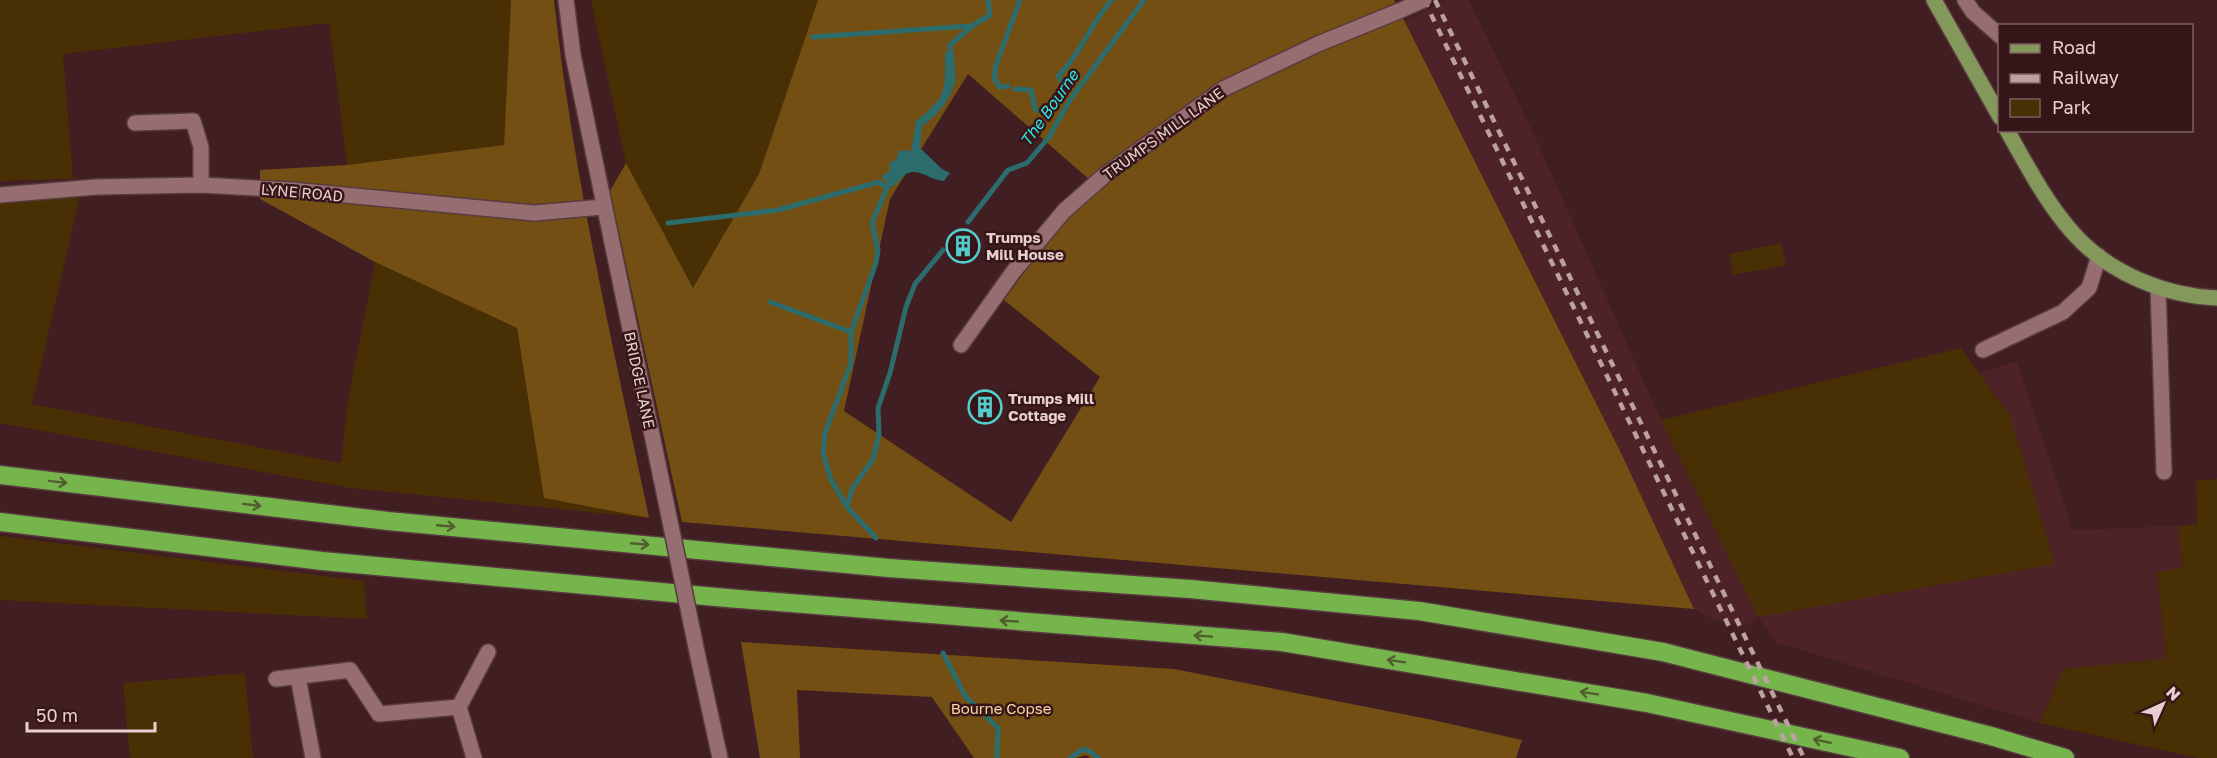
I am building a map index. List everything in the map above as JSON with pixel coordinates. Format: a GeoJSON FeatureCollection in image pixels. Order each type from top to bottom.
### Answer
{"type":"FeatureCollection","features":[{"type":"Feature","properties":{"kind":"highway"},"geometry":{"type":"LineString","coordinates":[[0,475],[388,521],[889,568],[1190,589],[1419,611],[1663,652],[1980,733],[2065,758]]}},
{"type":"Feature","properties":{"kind":"highway"},"geometry":{"type":"LineString","coordinates":[[0,522],[322,561],[727,598],[1282,642],[1647,703],[1900,758]]}},
{"type":"Feature","properties":{"kind":"main road"},"geometry":{"type":"LineString","coordinates":[[1934,0],[1998,113]]}},
{"type":"Feature","properties":{"kind":"main road"},"geometry":{"type":"LineString","coordinates":[[2008,132],[2057,212],[2074,234],[2099,256],[2128,274],[2158,287],[2217,298]]}},
{"type":"Feature","properties":{"kind":"street","name":"BRIDGE LANE"},"geometry":{"type":"LineString","coordinates":[[566,0],[573,55],[603,207],[720,758]]}},
{"type":"Feature","properties":{"kind":"street","name":"TRUMPS MILL LANE"},"geometry":{"type":"LineString","coordinates":[[961,345],[1013,272],[1064,211],[1106,174],[1223,89],[1318,44],[1424,0]]}},
{"type":"Feature","properties":{"kind":"street"},"geometry":{"type":"LineString","coordinates":[[1965,0],[1973,12],[1998,34]]}},
{"type":"Feature","properties":{"kind":"street"},"geometry":{"type":"LineString","coordinates":[[135,123],[193,122],[201,147],[201,185]]}},
{"type":"Feature","properties":{"kind":"street","name":"LYNE ROAD"},"geometry":{"type":"LineString","coordinates":[[0,195],[96,187],[201,185],[292,190],[534,213],[603,207]]}},
{"type":"Feature","properties":{"kind":"street"},"geometry":{"type":"LineString","coordinates":[[1983,350],[2063,312],[2089,288],[2099,256]]}},
{"type":"Feature","properties":{"kind":"street"},"geometry":{"type":"LineString","coordinates":[[2158,287],[2164,472]]}},
{"type":"Feature","properties":{"kind":"street"},"geometry":{"type":"LineString","coordinates":[[474,758],[459,707],[488,652]]}},
{"type":"Feature","properties":{"kind":"street"},"geometry":{"type":"LineString","coordinates":[[276,679],[350,669],[379,714],[459,707]]}},
{"type":"Feature","properties":{"kind":"street"},"geometry":{"type":"LineString","coordinates":[[298,676],[313,758]]}},
{"type":"Feature","properties":{"kind":"shaded area"},"geometry":{"type":"Polygon","coordinates":[[[1447,0],[1469,0],[1536,139],[1661,420],[1758,617],[1746,626],[1715,620],[1694,609],[1622,455],[1405,21],[1447,0]]]}},
{"type":"Feature","properties":{"kind":"shaded area"},"geometry":{"type":"Polygon","coordinates":[[[2017,361],[2072,530],[2178,526],[2182,568],[2157,573],[2166,659],[2063,669],[2040,723],[1775,642],[1758,617],[2010,416],[1979,373],[2017,361]]]}},
{"type":"Feature","properties":{"kind":"green space"},"geometry":{"type":"Polygon","coordinates":[[[0,0],[511,0],[504,145],[347,165],[329,23],[63,54],[73,179],[0,181],[0,0]]]}},
{"type":"Feature","properties":{"kind":"green space"},"geometry":{"type":"Polygon","coordinates":[[[511,0],[554,0],[583,195],[649,518],[544,498],[517,328],[375,262],[260,199],[260,170],[347,165],[504,145],[511,0]]]}},
{"type":"Feature","properties":{"kind":"green space"},"geometry":{"type":"Polygon","coordinates":[[[591,0],[818,0],[759,174],[693,289],[626,163],[591,0]]]}},
{"type":"Feature","properties":{"kind":"green space"},"geometry":{"type":"Polygon","coordinates":[[[818,0],[1394,0],[1622,455],[1694,609],[682,522],[610,191],[626,163],[693,288],[759,174],[818,0]],[[968,74],[890,199],[844,411],[1011,522],[1100,377],[1004,300],[1091,181],[968,74]]]}},
{"type":"Feature","properties":{"kind":"green space"},"geometry":{"type":"Polygon","coordinates":[[[80,196],[32,404],[341,463],[348,400],[375,262],[517,328],[544,498],[649,518],[350,488],[0,423],[0,203],[80,196]]]}},
{"type":"Feature","properties":{"kind":"green space"},"geometry":{"type":"Polygon","coordinates":[[[1781,243],[1786,265],[1733,275],[1729,254],[1781,243]]]}},
{"type":"Feature","properties":{"kind":"green space"},"geometry":{"type":"Polygon","coordinates":[[[1961,348],[2010,416],[2055,564],[1758,617],[1661,420],[1961,348]]]}},
{"type":"Feature","properties":{"kind":"green space"},"geometry":{"type":"Polygon","coordinates":[[[2217,479],[2217,758],[2198,758],[2040,723],[2063,669],[2166,659],[2157,572],[2182,568],[2178,526],[2197,524],[2196,481],[2217,479]]]}},
{"type":"Feature","properties":{"kind":"green space"},"geometry":{"type":"Polygon","coordinates":[[[0,536],[364,581],[367,619],[0,600],[0,536]]]}},
{"type":"Feature","properties":{"kind":"green space","name":"Bourne Copse"},"geometry":{"type":"Polygon","coordinates":[[[741,642],[1174,669],[1433,720],[1522,740],[1516,758],[1090,758],[1086,755],[1076,758],[974,758],[932,697],[797,690],[800,758],[760,758],[741,642]]]}},
{"type":"Feature","properties":{"kind":"green space"},"geometry":{"type":"Polygon","coordinates":[[[245,673],[253,758],[130,758],[123,683],[245,673]]]}},
{"type":"Feature","properties":{"kind":"water"},"geometry":{"type":"Polygon","coordinates":[[[954,52],[955,78],[951,94],[933,118],[922,126],[920,148],[942,169],[950,173],[944,181],[911,172],[892,187],[882,178],[883,175],[889,172],[890,163],[896,159],[900,150],[911,151],[916,121],[939,99],[944,85],[945,53],[954,52]]]}},
{"type":"Feature","properties":{"kind":"waterway","name":"The Bourne"},"geometry":{"type":"LineString","coordinates":[[951,56],[950,45],[972,26],[990,15],[988,0]]}},
{"type":"Feature","properties":{"kind":"waterway"},"geometry":{"type":"LineString","coordinates":[[1008,86],[1000,87],[994,78],[996,65],[1020,0]]}},
{"type":"Feature","properties":{"kind":"waterway"},"geometry":{"type":"LineString","coordinates":[[1062,82],[1058,76],[1073,58],[1112,0]]}},
{"type":"Feature","properties":{"kind":"waterway","name":"The Bourne"},"geometry":{"type":"LineString","coordinates":[[968,222],[1008,170],[1027,163],[1049,137],[1070,100],[1144,0]]}},
{"type":"Feature","properties":{"kind":"waterway"},"geometry":{"type":"LineString","coordinates":[[813,37],[970,26]]}},
{"type":"Feature","properties":{"kind":"waterway"},"geometry":{"type":"LineString","coordinates":[[1015,89],[1031,90],[1035,109],[1046,113]]}},
{"type":"Feature","properties":{"kind":"waterway","name":"The Bourne"},"geometry":{"type":"LineString","coordinates":[[876,538],[847,507],[831,480],[823,453],[825,433],[851,363],[851,332],[876,263],[878,250],[872,223],[891,178]]}},
{"type":"Feature","properties":{"kind":"waterway"},"geometry":{"type":"LineString","coordinates":[[668,223],[778,210],[879,182],[887,188]]}},
{"type":"Feature","properties":{"kind":"waterway","name":"The Bourne"},"geometry":{"type":"LineString","coordinates":[[847,506],[852,489],[873,459],[879,435],[878,408],[890,373],[906,307],[915,284],[943,250]]}},
{"type":"Feature","properties":{"kind":"waterway"},"geometry":{"type":"LineString","coordinates":[[770,302],[851,332]]}},
{"type":"Feature","properties":{"kind":"waterway"},"geometry":{"type":"LineString","coordinates":[[943,653],[965,696],[998,728],[997,758]]}},
{"type":"Feature","properties":{"kind":"waterway"},"geometry":{"type":"LineString","coordinates":[[1070,758],[1083,749],[1098,758]]}},
{"type":"Feature","properties":{"kind":"railway"},"geometry":{"type":"LineString","coordinates":[[1424,0],[1793,758]]}},
{"type":"Feature","properties":{"kind":"railway"},"geometry":{"type":"LineString","coordinates":[[1435,0],[1804,758]]}},
{"type":"Feature","properties":{"kind":"place","name":"Trumps Mill House"},"geometry":{"type":"Point","coordinates":[963,246]}},
{"type":"Feature","properties":{"kind":"place","name":"Trumps Mill Cottage"},"geometry":{"type":"Point","coordinates":[985,407]}}]}
